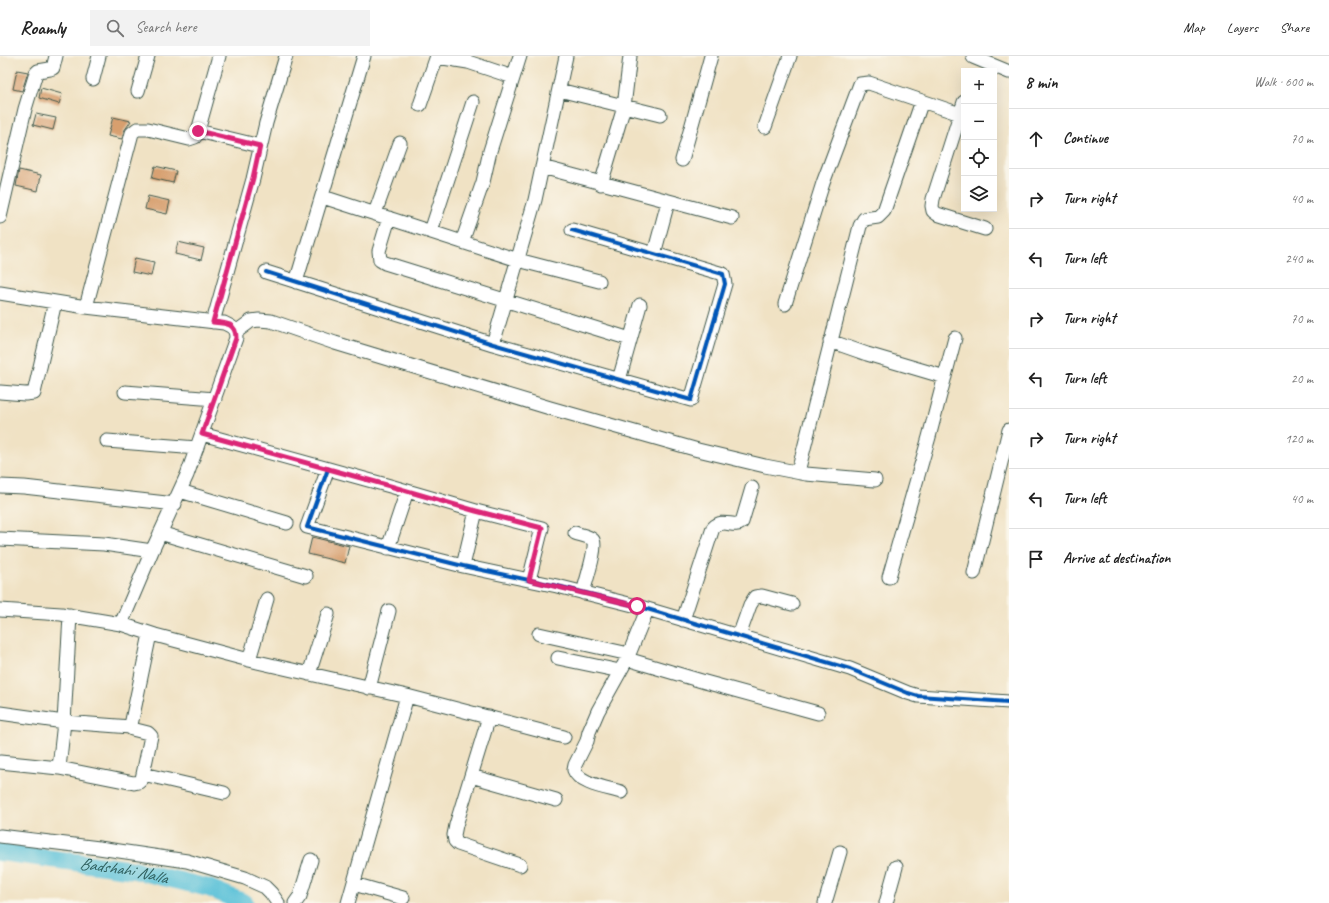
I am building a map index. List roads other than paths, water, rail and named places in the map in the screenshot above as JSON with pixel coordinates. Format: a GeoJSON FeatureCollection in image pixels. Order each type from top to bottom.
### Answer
{"type":"FeatureCollection","features":[{"type":"Feature","properties":{"kind":"street"},"geometry":{"type":"LineString","coordinates":[[0,217],[25,109],[36,73],[38,70],[53,68],[56,56]]}},
{"type":"Feature","properties":{"kind":"street"},"geometry":{"type":"LineString","coordinates":[[93,79],[99,56]]}},
{"type":"Feature","properties":{"kind":"street"},"geometry":{"type":"LineString","coordinates":[[138,91],[148,56]]}},
{"type":"Feature","properties":{"kind":"street"},"geometry":{"type":"LineString","coordinates":[[86,306],[132,133],[137,129],[148,129],[189,139],[195,137],[219,56]]}},
{"type":"Feature","properties":{"kind":"street"},"geometry":{"type":"LineString","coordinates":[[213,322],[253,178],[260,146],[286,56]]}},
{"type":"Feature","properties":{"kind":"street"},"geometry":{"type":"LineString","coordinates":[[296,282],[323,197],[364,56]]}},
{"type":"Feature","properties":{"kind":"street"},"geometry":{"type":"LineString","coordinates":[[420,105],[437,56],[468,62],[513,77]]}},
{"type":"Feature","properties":{"kind":"street"},"geometry":{"type":"LineString","coordinates":[[462,242],[482,182],[490,151],[520,56]]}},
{"type":"Feature","properties":{"kind":"street"},"geometry":{"type":"LineString","coordinates":[[493,344],[535,200],[566,56]]}},
{"type":"Feature","properties":{"kind":"street"},"geometry":{"type":"LineString","coordinates":[[601,184],[624,107],[630,56]]}},
{"type":"Feature","properties":{"kind":"street"},"geometry":{"type":"LineString","coordinates":[[682,160],[711,56]]}},
{"type":"Feature","properties":{"kind":"street"},"geometry":{"type":"LineString","coordinates":[[765,127],[790,56]]}},
{"type":"Feature","properties":{"kind":"street"},"geometry":{"type":"LineString","coordinates":[[973,68],[972,57],[1009,72]]}},
{"type":"Feature","properties":{"kind":"street"},"geometry":{"type":"LineString","coordinates":[[785,304],[823,183],[860,84],[868,83],[922,101],[961,108]]}},
{"type":"Feature","properties":{"kind":"street"},"geometry":{"type":"LineString","coordinates":[[559,90],[660,115]]}},
{"type":"Feature","properties":{"kind":"street"},"geometry":{"type":"LineString","coordinates":[[798,472],[860,226],[864,219],[878,218],[884,211],[922,101]]}},
{"type":"Feature","properties":{"kind":"street"},"geometry":{"type":"LineString","coordinates":[[431,232],[473,102]]}},
{"type":"Feature","properties":{"kind":"street"},"geometry":{"type":"LineString","coordinates":[[961,111],[936,188],[932,206],[933,211],[937,214],[985,229]]}},
{"type":"Feature","properties":{"kind":"street"},"geometry":{"type":"LineString","coordinates":[[198,131],[260,146]]}},
{"type":"Feature","properties":{"kind":"street"},"geometry":{"type":"LineString","coordinates":[[375,213],[400,143]]}},
{"type":"Feature","properties":{"kind":"street"},"geometry":{"type":"LineString","coordinates":[[542,168],[732,218]]}},
{"type":"Feature","properties":{"kind":"street"},"geometry":{"type":"LineString","coordinates":[[323,197],[518,260],[599,281]]}},
{"type":"Feature","properties":{"kind":"street"},"geometry":{"type":"LineString","coordinates":[[654,254],[668,202]]}},
{"type":"Feature","properties":{"kind":"street"},"geometry":{"type":"LineString","coordinates":[[390,218],[379,251],[380,260],[385,264],[630,339]]}},
{"type":"Feature","properties":{"kind":"street"},"geometry":{"type":"LineString","coordinates":[[266,272],[493,344],[691,400],[725,284],[723,274],[572,230]]}},
{"type":"Feature","properties":{"kind":"street"},"geometry":{"type":"LineString","coordinates":[[0,293],[55,302],[224,323],[232,326],[236,332],[236,338],[215,399],[175,504],[160,533],[121,624]]}},
{"type":"Feature","properties":{"kind":"street"},"geometry":{"type":"LineString","coordinates":[[0,392],[25,394],[34,393],[55,302]]}},
{"type":"Feature","properties":{"kind":"street"},"geometry":{"type":"LineString","coordinates":[[619,380],[640,305]]}},
{"type":"Feature","properties":{"kind":"street"},"geometry":{"type":"LineString","coordinates":[[236,332],[250,321],[271,321],[335,343],[550,408],[721,456],[798,472],[875,480]]}},
{"type":"Feature","properties":{"kind":"street"},"geometry":{"type":"LineString","coordinates":[[889,577],[955,338]]}},
{"type":"Feature","properties":{"kind":"street"},"geometry":{"type":"LineString","coordinates":[[830,341],[945,377]]}},
{"type":"Feature","properties":{"kind":"street"},"geometry":{"type":"LineString","coordinates":[[125,392],[215,399]]}},
{"type":"Feature","properties":{"kind":"street"},"geometry":{"type":"LineString","coordinates":[[974,573],[1009,430]]}},
{"type":"Feature","properties":{"kind":"street"},"geometry":{"type":"LineString","coordinates":[[202,434],[476,511],[542,528],[529,580]]}},
{"type":"Feature","properties":{"kind":"street"},"geometry":{"type":"LineString","coordinates":[[107,441],[197,448]]}},
{"type":"Feature","properties":{"kind":"street"},"geometry":{"type":"LineString","coordinates":[[328,469],[307,528],[463,566],[583,593],[647,610],[850,669],[899,690],[914,694],[1009,702]]}},
{"type":"Feature","properties":{"kind":"street"},"geometry":{"type":"LineString","coordinates":[[0,486],[32,488],[175,504]]}},
{"type":"Feature","properties":{"kind":"street"},"geometry":{"type":"LineString","coordinates":[[683,620],[713,528],[724,522],[736,524],[742,522],[752,488]]}},
{"type":"Feature","properties":{"kind":"street"},"geometry":{"type":"LineString","coordinates":[[180,491],[287,523]]}},
{"type":"Feature","properties":{"kind":"street"},"geometry":{"type":"LineString","coordinates":[[388,548],[407,491]]}},
{"type":"Feature","properties":{"kind":"street"},"geometry":{"type":"LineString","coordinates":[[463,566],[476,511]]}},
{"type":"Feature","properties":{"kind":"street"},"geometry":{"type":"LineString","coordinates":[[160,533],[306,576]]}},
{"type":"Feature","properties":{"kind":"street"},"geometry":{"type":"LineString","coordinates":[[575,533],[593,540],[594,543],[593,554],[583,593]]}},
{"type":"Feature","properties":{"kind":"street"},"geometry":{"type":"LineString","coordinates":[[0,539],[104,544],[152,551]]}},
{"type":"Feature","properties":{"kind":"street"},"geometry":{"type":"LineString","coordinates":[[739,636],[750,604],[755,597],[762,596],[792,604]]}},
{"type":"Feature","properties":{"kind":"street"},"geometry":{"type":"LineString","coordinates":[[249,660],[267,599]]}},
{"type":"Feature","properties":{"kind":"street"},"geometry":{"type":"LineString","coordinates":[[0,610],[70,615],[121,624],[150,634],[249,660],[407,696],[564,737]]}},
{"type":"Feature","properties":{"kind":"street"},"geometry":{"type":"LineString","coordinates":[[621,792],[578,778],[574,770],[600,706],[628,656],[647,610]]}},
{"type":"Feature","properties":{"kind":"street"},"geometry":{"type":"LineString","coordinates":[[369,688],[390,611]]}},
{"type":"Feature","properties":{"kind":"street"},"geometry":{"type":"LineString","coordinates":[[310,674],[328,614]]}},
{"type":"Feature","properties":{"kind":"street"},"geometry":{"type":"LineString","coordinates":[[59,768],[64,722],[70,615]]}},
{"type":"Feature","properties":{"kind":"street"},"geometry":{"type":"LineString","coordinates":[[131,727],[150,634]]}},
{"type":"Feature","properties":{"kind":"street"},"geometry":{"type":"LineString","coordinates":[[540,634],[628,656],[698,680],[818,713]]}},
{"type":"Feature","properties":{"kind":"street"},"geometry":{"type":"LineString","coordinates":[[558,658],[620,672]]}},
{"type":"Feature","properties":{"kind":"street"},"geometry":{"type":"LineString","coordinates":[[348,903],[407,696]]}},
{"type":"Feature","properties":{"kind":"street"},"geometry":{"type":"LineString","coordinates":[[0,713],[64,722],[131,727],[132,729],[148,733],[151,736],[142,780],[134,783],[59,768],[0,762]]}},
{"type":"Feature","properties":{"kind":"street"},"geometry":{"type":"LineString","coordinates":[[489,718],[456,825],[454,835],[455,841],[458,844],[520,865]]}},
{"type":"Feature","properties":{"kind":"street"},"geometry":{"type":"LineString","coordinates":[[143,774],[224,792]]}},
{"type":"Feature","properties":{"kind":"street"},"geometry":{"type":"LineString","coordinates":[[471,776],[556,800]]}},
{"type":"Feature","properties":{"kind":"street"},"geometry":{"type":"LineString","coordinates":[[0,836],[99,848],[186,861],[245,878],[265,887],[278,903]]}},
{"type":"Feature","properties":{"kind":"street"},"geometry":{"type":"LineString","coordinates":[[825,903],[840,852]]}},
{"type":"Feature","properties":{"kind":"street"},"geometry":{"type":"LineString","coordinates":[[295,903],[300,896],[311,860]]}},
{"type":"Feature","properties":{"kind":"street"},"geometry":{"type":"LineString","coordinates":[[886,903],[896,867]]}},
{"type":"Feature","properties":{"kind":"street"},"geometry":{"type":"LineString","coordinates":[[354,884],[403,898]]}},
{"type":"Feature","properties":{"kind":"waterway","name":"Badshahi Nalla"},"geometry":{"type":"LineString","coordinates":[[0,852],[134,870],[209,888],[245,903]]}}]}
